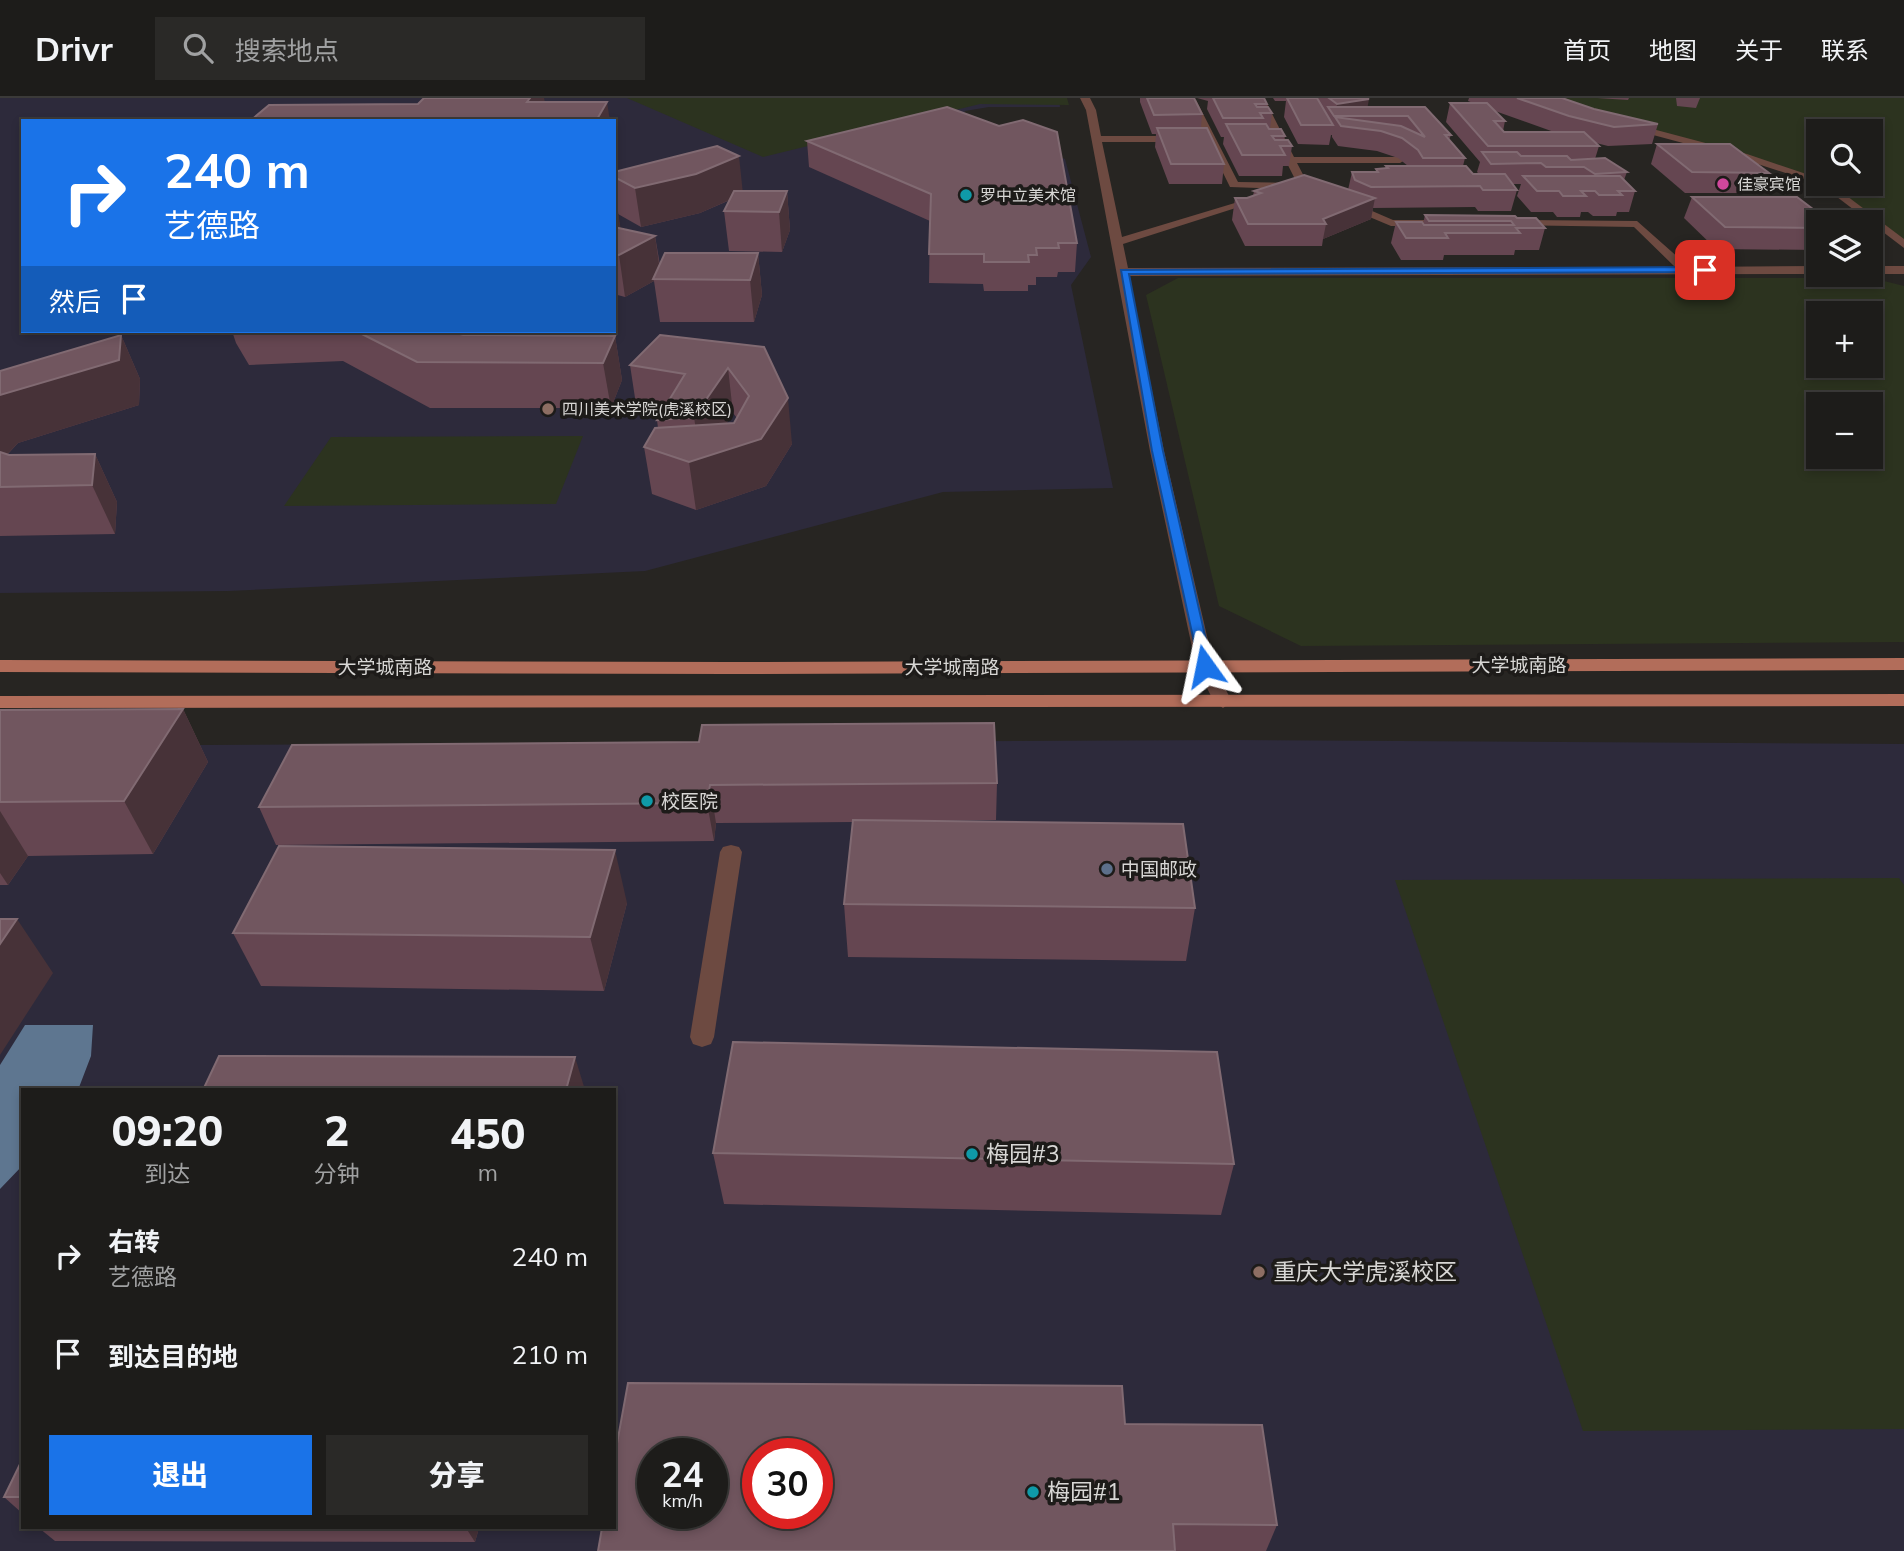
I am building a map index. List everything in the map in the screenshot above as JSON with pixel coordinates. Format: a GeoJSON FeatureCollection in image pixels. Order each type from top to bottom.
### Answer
{"type":"FeatureCollection","features":[{"type":"Feature","properties":{"kind":"main road","name":"大学城南路"},"geometry":{"type":"LineString","coordinates":[[0,666],[1904,664]]}},
{"type":"Feature","properties":{"kind":"main road","name":"大学城南路"},"geometry":{"type":"LineString","coordinates":[[0,702],[1904,701]]}},
{"type":"Feature","properties":{"kind":"street"},"geometry":{"type":"LineString","coordinates":[[1085,98],[1091,110],[1157,451],[1205,666],[1223,702]]}},
{"type":"Feature","properties":{"kind":"street"},"geometry":{"type":"LineString","coordinates":[[1178,98],[1193,102],[1234,185],[1304,186],[1317,191]]}},
{"type":"Feature","properties":{"kind":"street"},"geometry":{"type":"LineString","coordinates":[[1259,98],[1304,186]]}},
{"type":"Feature","properties":{"kind":"street"},"geometry":{"type":"LineString","coordinates":[[1613,120],[1743,156],[1806,177]]}},
{"type":"Feature","properties":{"kind":"street"},"geometry":{"type":"LineString","coordinates":[[1097,139],[1226,139]]}},
{"type":"Feature","properties":{"kind":"street"},"geometry":{"type":"LineString","coordinates":[[1266,139],[1279,139]]}},
{"type":"Feature","properties":{"kind":"street"},"geometry":{"type":"LineString","coordinates":[[1290,160],[1400,160]]}},
{"type":"Feature","properties":{"kind":"street"},"geometry":{"type":"LineString","coordinates":[[1117,242],[1304,186]]}},
{"type":"Feature","properties":{"kind":"street"},"geometry":{"type":"LineString","coordinates":[[1329,196],[1391,223],[1468,223]]}},
{"type":"Feature","properties":{"kind":"street"},"geometry":{"type":"LineString","coordinates":[[1841,196],[1904,245]]}},
{"type":"Feature","properties":{"kind":"street"},"geometry":{"type":"LineString","coordinates":[[1506,223],[1528,219],[1637,224],[1685,270]]}},
{"type":"Feature","properties":{"kind":"street"},"geometry":{"type":"LineString","coordinates":[[1123,266],[1806,270]]}},
{"type":"Feature","properties":{"kind":"street"},"geometry":{"type":"LineString","coordinates":[[1883,270],[1904,270]]}},
{"type":"Feature","properties":{"kind":"street"},"geometry":{"type":"LineString","coordinates":[[702,1037],[732,852]]}},
{"type":"Feature","properties":{"kind":"shaded area","name":"四川美术学院(虎溪校区)"},"geometry":{"type":"Polygon","coordinates":[[[0,98],[1059,98],[1060,107],[989,107],[965,111],[961,117],[1065,159],[1091,257],[1071,285],[1113,488],[943,492],[645,571],[228,591],[0,593],[0,98]]]}},
{"type":"Feature","properties":{"kind":"shaded area","name":"重庆大学虎溪校区"},"geometry":{"type":"Polygon","coordinates":[[[1233,740],[1904,744],[1904,1551],[0,1551],[0,746],[1233,740]]]}},
{"type":"Feature","properties":{"kind":"green space"},"geometry":{"type":"Polygon","coordinates":[[[627,98],[1067,98],[1069,105],[980,104],[763,157],[627,98]]]}},
{"type":"Feature","properties":{"kind":"green space"},"geometry":{"type":"Polygon","coordinates":[[[1552,98],[1904,98],[1904,245],[1883,229],[1883,210],[1859,210],[1841,196],[1883,196],[1883,119],[1806,119],[1806,178],[1626,125],[1552,98]]]}},
{"type":"Feature","properties":{"kind":"green space"},"geometry":{"type":"Polygon","coordinates":[[[1178,278],[1806,278],[1806,287],[1883,287],[1883,281],[1904,286],[1904,642],[1301,646],[1219,606],[1146,295],[1178,278]]]}},
{"type":"Feature","properties":{"kind":"green space"},"geometry":{"type":"Polygon","coordinates":[[[583,436],[556,504],[284,506],[331,437],[583,436]]]}},
{"type":"Feature","properties":{"kind":"green space"},"geometry":{"type":"Polygon","coordinates":[[[1899,878],[1904,885],[1904,1429],[1583,1431],[1395,880],[1899,878]]]}},
{"type":"Feature","properties":{"kind":"water"},"geometry":{"type":"Polygon","coordinates":[[[25,1025],[93,1025],[91,1056],[79,1088],[21,1088],[21,1167],[0,1189],[0,1065],[25,1025]]]}},
{"type":"Feature","properties":{"kind":"building"},"geometry":{"type":"Polygon","coordinates":[[[424,98],[530,98],[527,102],[607,102],[597,119],[252,119],[269,105],[418,104],[424,98]]]}},
{"type":"Feature","properties":{"kind":"building"},"geometry":{"type":"Polygon","coordinates":[[[1147,98],[1194,98],[1202,114],[1154,115],[1147,98]]]}},
{"type":"Feature","properties":{"kind":"building"},"geometry":{"type":"Polygon","coordinates":[[[1213,98],[1264,98],[1267,104],[1255,104],[1257,107],[1268,107],[1272,113],[1260,113],[1263,118],[1223,118],[1213,98]]]}},
{"type":"Feature","properties":{"kind":"building"},"geometry":{"type":"Polygon","coordinates":[[[1287,98],[1317,98],[1333,125],[1301,125],[1287,98]]]}},
{"type":"Feature","properties":{"kind":"building"},"geometry":{"type":"Polygon","coordinates":[[[1329,98],[1366,98],[1369,99],[1337,104],[1329,98]]]}},
{"type":"Feature","properties":{"kind":"building"},"geometry":{"type":"Polygon","coordinates":[[[1517,98],[1562,98],[1594,109],[1658,124],[1614,127],[1569,116],[1517,98]]]}},
{"type":"Feature","properties":{"kind":"building"},"geometry":{"type":"Polygon","coordinates":[[[1450,103],[1487,103],[1505,121],[1494,121],[1504,132],[1584,132],[1599,146],[1488,146],[1450,103]]]}},
{"type":"Feature","properties":{"kind":"building","name":"罗中立美术馆"},"geometry":{"type":"Polygon","coordinates":[[[947,107],[999,126],[1023,120],[1057,132],[1077,243],[1058,243],[1059,248],[1036,248],[1037,255],[1028,255],[1029,262],[984,262],[984,254],[929,254],[931,194],[807,141],[947,107]]]}},
{"type":"Feature","properties":{"kind":"building"},"geometry":{"type":"Polygon","coordinates":[[[1328,107],[1425,107],[1451,135],[1445,135],[1465,158],[1423,158],[1418,150],[1402,138],[1381,131],[1341,126],[1335,117],[1401,126],[1425,137],[1408,116],[1334,116],[1328,107]]]}},
{"type":"Feature","properties":{"kind":"building"},"geometry":{"type":"Polygon","coordinates":[[[1226,124],[1266,124],[1269,129],[1281,129],[1285,136],[1272,136],[1275,140],[1288,140],[1292,146],[1280,146],[1285,155],[1242,155],[1226,124]]]}},
{"type":"Feature","properties":{"kind":"building"},"geometry":{"type":"Polygon","coordinates":[[[1157,128],[1207,128],[1224,164],[1171,164],[1157,128]]]}},
{"type":"Feature","properties":{"kind":"building"},"geometry":{"type":"Polygon","coordinates":[[[1657,144],[1730,144],[1769,173],[1692,172],[1657,144]]]}},
{"type":"Feature","properties":{"kind":"building"},"geometry":{"type":"Polygon","coordinates":[[[717,146],[739,156],[696,174],[635,188],[616,178],[616,171],[717,146]]]}},
{"type":"Feature","properties":{"kind":"building"},"geometry":{"type":"Polygon","coordinates":[[[1482,152],[1517,152],[1521,156],[1567,156],[1571,160],[1605,158],[1627,172],[1595,174],[1584,167],[1546,167],[1541,163],[1491,164],[1482,152]]]}},
{"type":"Feature","properties":{"kind":"building"},"geometry":{"type":"Polygon","coordinates":[[[1386,166],[1466,166],[1473,174],[1505,174],[1517,190],[1483,190],[1480,186],[1371,187],[1355,180],[1352,172],[1378,172],[1376,169],[1388,168],[1386,166]]]}},
{"type":"Feature","properties":{"kind":"building"},"geometry":{"type":"Polygon","coordinates":[[[1304,175],[1375,198],[1323,219],[1326,224],[1248,224],[1235,198],[1247,198],[1261,193],[1254,191],[1304,175]]]}},
{"type":"Feature","properties":{"kind":"building"},"geometry":{"type":"Polygon","coordinates":[[[1523,176],[1620,176],[1635,191],[1618,191],[1622,195],[1599,195],[1595,191],[1581,191],[1586,196],[1563,196],[1559,191],[1537,191],[1523,176]]]}},
{"type":"Feature","properties":{"kind":"building"},"geometry":{"type":"Polygon","coordinates":[[[734,191],[787,191],[779,212],[724,211],[734,191]]]}},
{"type":"Feature","properties":{"kind":"building"},"geometry":{"type":"Polygon","coordinates":[[[1692,197],[1797,197],[1814,210],[1806,210],[1806,228],[1725,227],[1692,197]]]}},
{"type":"Feature","properties":{"kind":"building"},"geometry":{"type":"Polygon","coordinates":[[[1425,215],[1536,218],[1545,228],[1516,228],[1520,233],[1445,233],[1448,238],[1406,238],[1396,222],[1422,222],[1424,225],[1514,225],[1511,221],[1429,221],[1425,215]]]}},
{"type":"Feature","properties":{"kind":"building"},"geometry":{"type":"Polygon","coordinates":[[[616,227],[655,236],[616,254],[616,227]]]}},
{"type":"Feature","properties":{"kind":"building"},"geometry":{"type":"Polygon","coordinates":[[[665,253],[758,253],[750,280],[653,279],[665,253]]]}},
{"type":"Feature","properties":{"kind":"building"},"geometry":{"type":"Polygon","coordinates":[[[360,333],[615,336],[603,363],[417,362],[360,333]]]}},
{"type":"Feature","properties":{"kind":"building"},"geometry":{"type":"Polygon","coordinates":[[[121,335],[119,360],[0,395],[0,371],[121,335]]]}},
{"type":"Feature","properties":{"kind":"building"},"geometry":{"type":"Polygon","coordinates":[[[660,335],[764,347],[788,398],[761,439],[689,462],[644,447],[655,428],[734,423],[749,396],[728,368],[694,417],[657,420],[685,374],[630,365],[660,335]]]}},
{"type":"Feature","properties":{"kind":"building"},"geometry":{"type":"Polygon","coordinates":[[[0,452],[9,455],[95,454],[92,485],[0,487],[0,452]]]}},
{"type":"Feature","properties":{"kind":"building"},"geometry":{"type":"Polygon","coordinates":[[[183,709],[124,801],[0,802],[0,710],[183,709]]]}},
{"type":"Feature","properties":{"kind":"building"},"geometry":{"type":"Polygon","coordinates":[[[994,723],[997,783],[710,785],[707,803],[259,807],[292,745],[699,742],[702,725],[994,723]]]}},
{"type":"Feature","properties":{"kind":"building"},"geometry":{"type":"Polygon","coordinates":[[[853,820],[1183,824],[1195,908],[844,904],[853,820]]]}},
{"type":"Feature","properties":{"kind":"building"},"geometry":{"type":"Polygon","coordinates":[[[279,846],[615,850],[590,937],[233,933],[279,846]]]}},
{"type":"Feature","properties":{"kind":"building"},"geometry":{"type":"Polygon","coordinates":[[[0,919],[17,919],[0,944],[0,919]]]}},
{"type":"Feature","properties":{"kind":"building"},"geometry":{"type":"Polygon","coordinates":[[[733,1042],[1217,1052],[1234,1164],[713,1153],[733,1042]]]}},
{"type":"Feature","properties":{"kind":"building"},"geometry":{"type":"Polygon","coordinates":[[[219,1056],[575,1057],[567,1088],[204,1088],[219,1056]]]}},
{"type":"Feature","properties":{"kind":"building"},"geometry":{"type":"Polygon","coordinates":[[[628,1383],[1122,1386],[1125,1424],[1262,1425],[1277,1525],[1173,1524],[1175,1551],[598,1551],[602,1529],[616,1529],[616,1449],[628,1383]]]}},
{"type":"Feature","properties":{"kind":"building"},"geometry":{"type":"Polygon","coordinates":[[[21,1462],[21,1497],[4,1497],[21,1462]]]}},
{"type":"Feature","properties":{"kind":"place","name":"佳豪宾馆"},"geometry":{"type":"Point","coordinates":[1723,184]}},
{"type":"Feature","properties":{"kind":"place","name":"罗中立美术馆"},"geometry":{"type":"Point","coordinates":[966,195]}},
{"type":"Feature","properties":{"kind":"place","name":"四川美术学院(虎溪校区)"},"geometry":{"type":"Point","coordinates":[548,409]}},
{"type":"Feature","properties":{"kind":"place","name":"校医院"},"geometry":{"type":"Point","coordinates":[647,801]}},
{"type":"Feature","properties":{"kind":"place","name":"中国邮政"},"geometry":{"type":"Point","coordinates":[1107,869]}},
{"type":"Feature","properties":{"kind":"place","name":"梅园#3"},"geometry":{"type":"Point","coordinates":[972,1154]}},
{"type":"Feature","properties":{"kind":"place","name":"重庆大学虎溪校区"},"geometry":{"type":"Point","coordinates":[1259,1272]}},
{"type":"Feature","properties":{"kind":"place","name":"梅园#1"},"geometry":{"type":"Point","coordinates":[1033,1492]}},
{"type":"Feature","properties":{"kind":"route"},"geometry":{"type":"LineString","coordinates":[[1205,666],[1157,451],[1124,272],[1705,270]]}}]}
